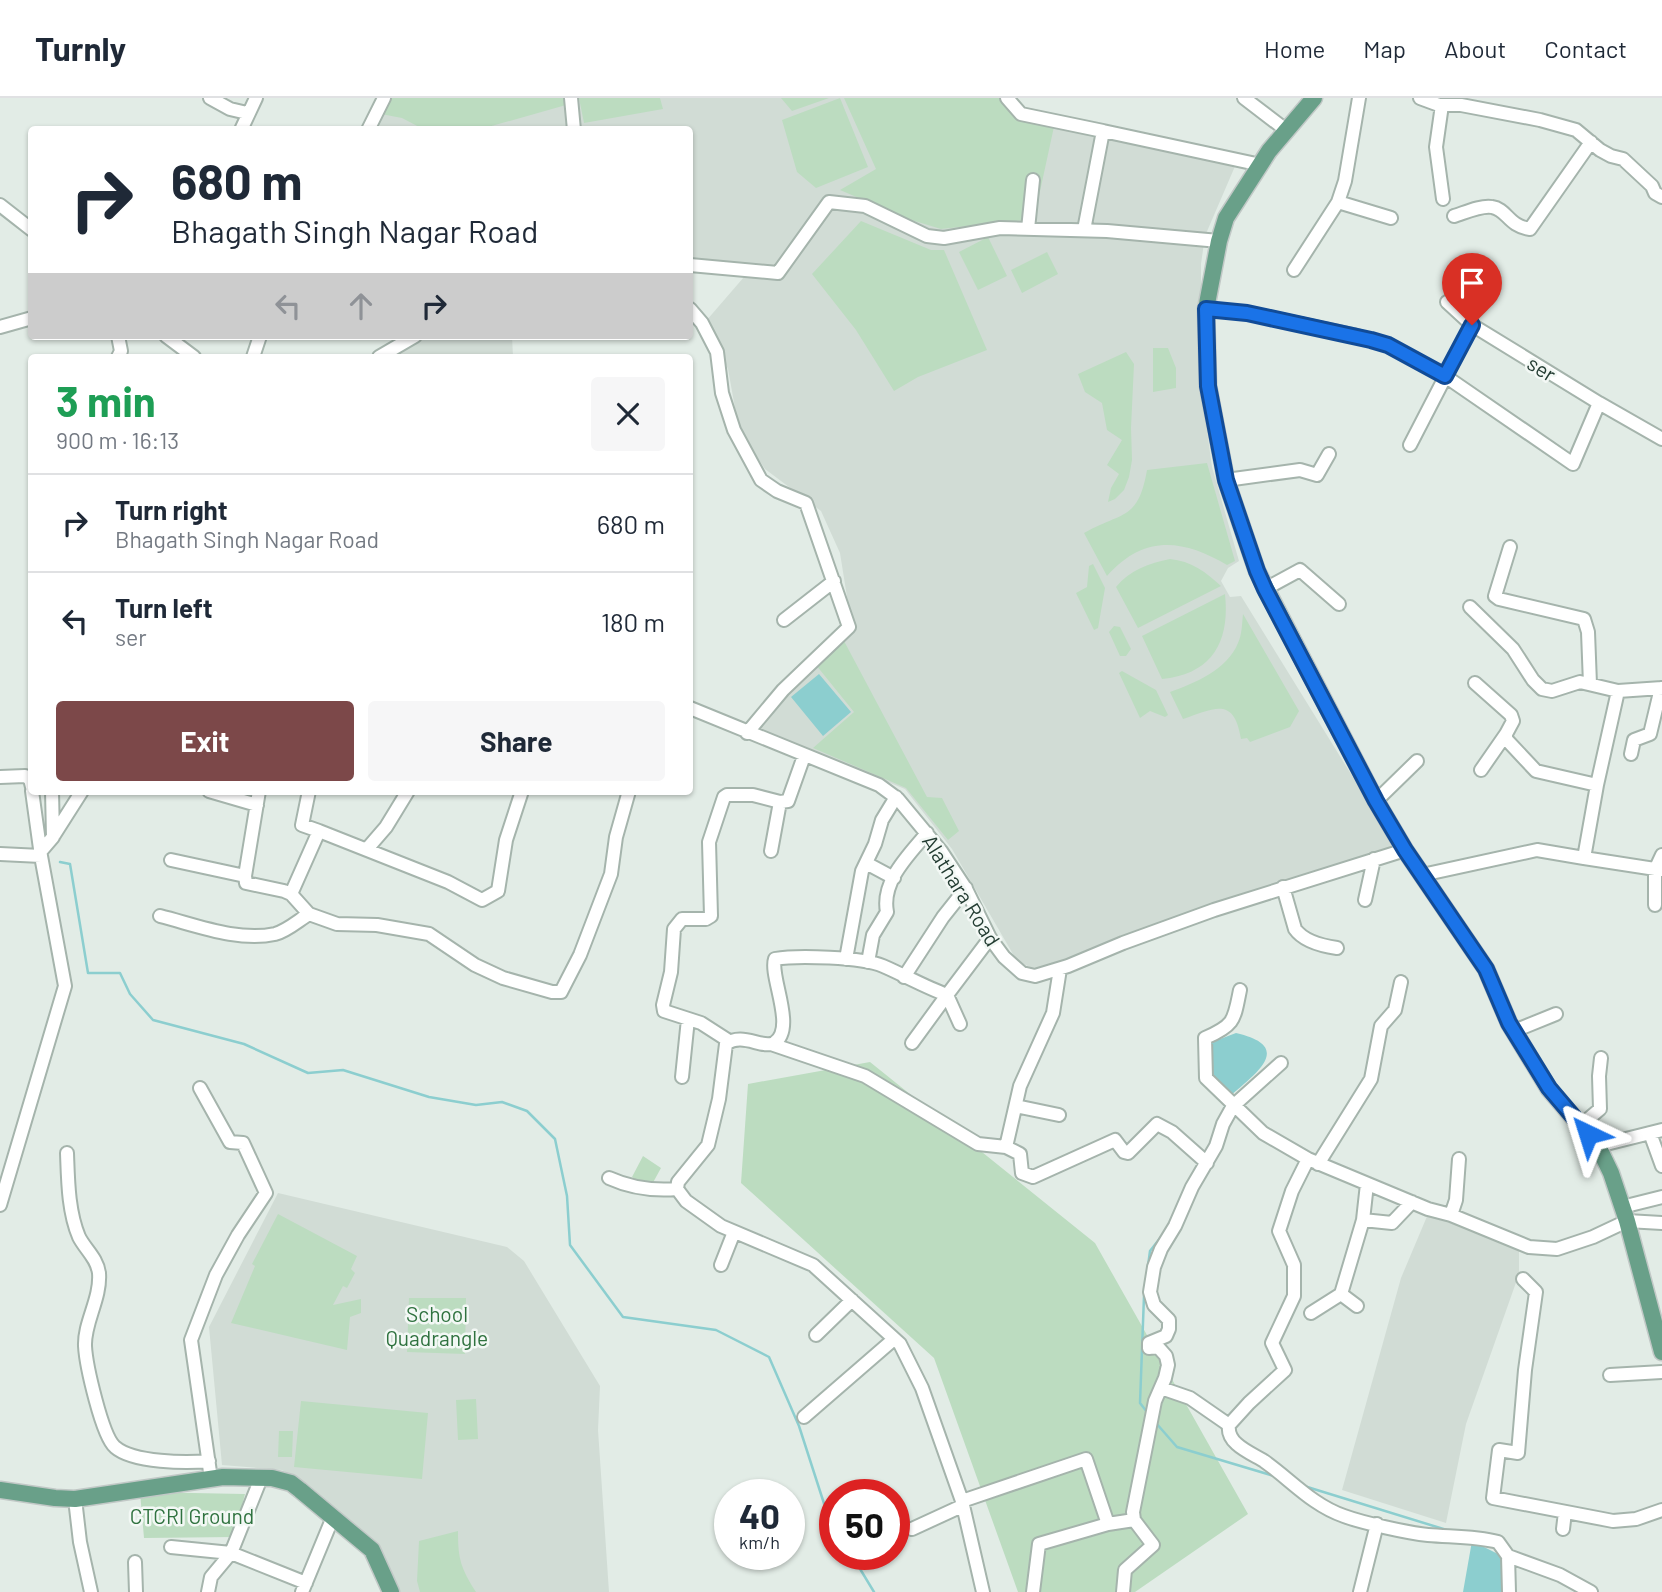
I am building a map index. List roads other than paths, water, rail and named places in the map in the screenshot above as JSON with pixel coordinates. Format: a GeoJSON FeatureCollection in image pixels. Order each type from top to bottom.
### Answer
{"type":"FeatureCollection","features":[{"type":"Feature","properties":{"kind":"main road"},"geometry":{"type":"LineString","coordinates":[[1314,98],[1269,151],[1226,218],[1219,242],[1206,309],[1208,386],[1226,480],[1265,589],[1376,801],[1405,850],[1486,969],[1514,1031],[1549,1088],[1598,1146],[1611,1173],[1625,1214],[1662,1352]]}},
{"type":"Feature","properties":{"kind":"main road"},"geometry":{"type":"LineString","coordinates":[[0,1490],[75,1499],[211,1479],[272,1478],[291,1483],[372,1550],[391,1592]]}},
{"type":"Feature","properties":{"kind":"street"},"geometry":{"type":"LineString","coordinates":[[210,98],[230,109],[247,113]]}},
{"type":"Feature","properties":{"kind":"street"},"geometry":{"type":"LineString","coordinates":[[242,126],[256,98]]}},
{"type":"Feature","properties":{"kind":"street"},"geometry":{"type":"LineString","coordinates":[[370,126],[384,98]]}},
{"type":"Feature","properties":{"kind":"street"},"geometry":{"type":"LineString","coordinates":[[571,98],[574,126]]}},
{"type":"Feature","properties":{"kind":"street"},"geometry":{"type":"LineString","coordinates":[[1007,98],[1021,114],[1261,165]]}},
{"type":"Feature","properties":{"kind":"street"},"geometry":{"type":"LineString","coordinates":[[1244,98],[1286,130]]}},
{"type":"Feature","properties":{"kind":"street"},"geometry":{"type":"LineString","coordinates":[[1294,270],[1338,202],[1345,181],[1359,98]]}},
{"type":"Feature","properties":{"kind":"street"},"geometry":{"type":"LineString","coordinates":[[1420,98],[1442,105],[1540,120],[1576,130],[1611,156],[1623,159],[1662,197]]}},
{"type":"Feature","properties":{"kind":"street"},"geometry":{"type":"LineString","coordinates":[[1442,105],[1436,147],[1443,199]]}},
{"type":"Feature","properties":{"kind":"street"},"geometry":{"type":"LineString","coordinates":[[1084,230],[1103,131]]}},
{"type":"Feature","properties":{"kind":"street"},"geometry":{"type":"LineString","coordinates":[[1454,216],[1491,206],[1501,210],[1517,227],[1530,229],[1591,142]]}},
{"type":"Feature","properties":{"kind":"street"},"geometry":{"type":"LineString","coordinates":[[1028,229],[1033,180]]}},
{"type":"Feature","properties":{"kind":"street"},"geometry":{"type":"LineString","coordinates":[[693,265],[778,272],[829,202],[865,206],[927,236],[944,238],[989,229],[1028,229],[1084,230],[1219,242]]}},
{"type":"Feature","properties":{"kind":"street"},"geometry":{"type":"LineString","coordinates":[[1338,202],[1391,218]]}},
{"type":"Feature","properties":{"kind":"street"},"geometry":{"type":"LineString","coordinates":[[0,205],[28,227]]}},
{"type":"Feature","properties":{"kind":"street","name":"ser"},"geometry":{"type":"LineString","coordinates":[[1447,302],[1472,325],[1599,403],[1661,436]]}},
{"type":"Feature","properties":{"kind":"street"},"geometry":{"type":"LineString","coordinates":[[1206,309],[1247,313],[1388,345],[1445,376],[1573,464],[1599,403]]}},
{"type":"Feature","properties":{"kind":"street"},"geometry":{"type":"LineString","coordinates":[[693,312],[702,323],[717,352],[722,393],[734,430],[761,480],[777,491],[806,503],[849,626],[783,690],[747,733]]}},
{"type":"Feature","properties":{"kind":"street"},"geometry":{"type":"LineString","coordinates":[[0,327],[28,319]]}},
{"type":"Feature","properties":{"kind":"street"},"geometry":{"type":"LineString","coordinates":[[1410,445],[1472,325]]}},
{"type":"Feature","properties":{"kind":"street"},"geometry":{"type":"LineString","coordinates":[[171,340],[190,354]]}},
{"type":"Feature","properties":{"kind":"street"},"geometry":{"type":"LineString","coordinates":[[384,354],[408,340]]}},
{"type":"Feature","properties":{"kind":"street"},"geometry":{"type":"LineString","coordinates":[[1226,480],[1300,470],[1317,475],[1329,454]]}},
{"type":"Feature","properties":{"kind":"street"},"geometry":{"type":"LineString","coordinates":[[1510,547],[1495,596],[1584,619],[1588,632],[1590,684]]}},
{"type":"Feature","properties":{"kind":"street"},"geometry":{"type":"LineString","coordinates":[[1265,589],[1300,570],[1339,604]]}},
{"type":"Feature","properties":{"kind":"street"},"geometry":{"type":"LineString","coordinates":[[783,620],[834,581]]}},
{"type":"Feature","properties":{"kind":"street"},"geometry":{"type":"LineString","coordinates":[[1470,607],[1513,649],[1542,689],[1552,691],[1580,682],[1618,691],[1662,688],[1650,734],[1634,740],[1631,754]]}},
{"type":"Feature","properties":{"kind":"street"},"geometry":{"type":"LineString","coordinates":[[1475,683],[1511,716],[1513,721],[1481,770]]}},
{"type":"Feature","properties":{"kind":"street"},"geometry":{"type":"LineString","coordinates":[[1584,858],[1618,691]]}},
{"type":"Feature","properties":{"kind":"street","name":"Alathara Road"},"geometry":{"type":"LineString","coordinates":[[693,709],[879,785],[896,797],[928,833],[965,888],[990,938],[1004,957],[1024,974],[1042,975],[1123,943],[1283,887],[1405,850]]}},
{"type":"Feature","properties":{"kind":"street"},"geometry":{"type":"LineString","coordinates":[[1506,734],[1506,739],[1536,771],[1597,785]]}},
{"type":"Feature","properties":{"kind":"street"},"geometry":{"type":"LineString","coordinates":[[804,755],[788,801],[733,794],[727,794],[722,800],[709,842],[711,916],[706,919],[682,919],[674,929],[671,972],[664,1011],[701,1023],[729,1041],[742,1039],[771,1044],[865,1076],[978,1144],[1006,1147],[1020,1154],[1022,1173],[1033,1177],[1115,1140],[1127,1153],[1157,1124],[1172,1132],[1207,1163]]}},
{"type":"Feature","properties":{"kind":"street"},"geometry":{"type":"LineString","coordinates":[[1376,801],[1417,761]]}},
{"type":"Feature","properties":{"kind":"street"},"geometry":{"type":"LineString","coordinates":[[0,777],[28,778]]}},
{"type":"Feature","properties":{"kind":"street"},"geometry":{"type":"LineString","coordinates":[[0,1205],[65,986],[33,795]]}},
{"type":"Feature","properties":{"kind":"street"},"geometry":{"type":"LineString","coordinates":[[52,795],[53,837]]}},
{"type":"Feature","properties":{"kind":"street"},"geometry":{"type":"LineString","coordinates":[[41,854],[79,795]]}},
{"type":"Feature","properties":{"kind":"street"},"geometry":{"type":"LineString","coordinates":[[223,795],[257,805]]}},
{"type":"Feature","properties":{"kind":"street"},"geometry":{"type":"LineString","coordinates":[[258,795],[246,883],[291,894],[309,914],[337,924],[377,925],[429,934],[475,965],[494,974],[552,992],[561,992],[580,955],[611,874],[616,837],[628,795]]}},
{"type":"Feature","properties":{"kind":"street"},"geometry":{"type":"LineString","coordinates":[[308,795],[302,825],[448,882],[482,900],[498,891],[506,840],[521,795]]}},
{"type":"Feature","properties":{"kind":"street"},"geometry":{"type":"LineString","coordinates":[[367,849],[386,827],[406,795]]}},
{"type":"Feature","properties":{"kind":"street"},"geometry":{"type":"LineString","coordinates":[[846,959],[862,871],[883,820],[896,797]]}},
{"type":"Feature","properties":{"kind":"street"},"geometry":{"type":"LineString","coordinates":[[771,851],[780,802]]}},
{"type":"Feature","properties":{"kind":"street"},"geometry":{"type":"LineString","coordinates":[[291,894],[319,831]]}},
{"type":"Feature","properties":{"kind":"street"},"geometry":{"type":"LineString","coordinates":[[868,962],[873,934],[887,912],[884,901],[897,870],[928,833]]}},
{"type":"Feature","properties":{"kind":"street"},"geometry":{"type":"LineString","coordinates":[[1422,875],[1537,850],[1659,870]]}},
{"type":"Feature","properties":{"kind":"street"},"geometry":{"type":"LineString","coordinates":[[0,854],[41,854]]}},
{"type":"Feature","properties":{"kind":"street"},"geometry":{"type":"LineString","coordinates":[[1655,905],[1662,855]]}},
{"type":"Feature","properties":{"kind":"street"},"geometry":{"type":"LineString","coordinates":[[1365,900],[1374,859]]}},
{"type":"Feature","properties":{"kind":"street"},"geometry":{"type":"LineString","coordinates":[[171,860],[245,876]]}},
{"type":"Feature","properties":{"kind":"street"},"geometry":{"type":"LineString","coordinates":[[866,863],[894,878]]}},
{"type":"Feature","properties":{"kind":"street"},"geometry":{"type":"LineString","coordinates":[[1283,887],[1299,935],[1310,941],[1337,948]]}},
{"type":"Feature","properties":{"kind":"street"},"geometry":{"type":"LineString","coordinates":[[904,977],[965,888]]}},
{"type":"Feature","properties":{"kind":"street"},"geometry":{"type":"LineString","coordinates":[[160,916],[227,933],[249,935],[277,934],[309,914]]}},
{"type":"Feature","properties":{"kind":"street"},"geometry":{"type":"LineString","coordinates":[[912,1043],[990,938]]}},
{"type":"Feature","properties":{"kind":"street"},"geometry":{"type":"LineString","coordinates":[[771,1044],[782,1029],[778,982],[773,970],[775,960],[846,959],[880,965],[947,995],[960,1024]]}},
{"type":"Feature","properties":{"kind":"street"},"geometry":{"type":"LineString","coordinates":[[1006,1147],[1020,1086],[1053,1013],[1060,969]]}},
{"type":"Feature","properties":{"kind":"street"},"geometry":{"type":"LineString","coordinates":[[1401,982],[1395,1010],[1381,1026],[1371,1079],[1292,1191],[1279,1231],[1294,1265],[1294,1296],[1272,1343],[1285,1370],[1249,1403],[1229,1425],[1228,1430],[1233,1441],[1266,1463],[1312,1500],[1344,1516],[1425,1534],[1498,1542],[1508,1556],[1509,1592]]}},
{"type":"Feature","properties":{"kind":"street"},"geometry":{"type":"LineString","coordinates":[[1240,990],[1234,1019],[1221,1031],[1205,1038],[1206,1078],[1263,1133],[1313,1162],[1529,1247],[1558,1249],[1593,1237],[1625,1214],[1662,1197]]}},
{"type":"Feature","properties":{"kind":"street"},"geometry":{"type":"LineString","coordinates":[[1514,1031],[1556,1014]]}},
{"type":"Feature","properties":{"kind":"street"},"geometry":{"type":"LineString","coordinates":[[682,1077],[688,1018]]}},
{"type":"Feature","properties":{"kind":"street"},"geometry":{"type":"LineString","coordinates":[[729,1041],[724,1049],[719,1099],[708,1145],[678,1182],[677,1189],[686,1201],[721,1226],[813,1265],[894,1339],[909,1359],[922,1388],[962,1504],[983,1592]]}},
{"type":"Feature","properties":{"kind":"street"},"geometry":{"type":"LineString","coordinates":[[1580,1126],[1600,1109],[1601,1058]]}},
{"type":"Feature","properties":{"kind":"street"},"geometry":{"type":"LineString","coordinates":[[1123,1592],[1125,1570],[1153,1545],[1134,1520],[1137,1489],[1153,1410],[1168,1365],[1166,1356],[1158,1348],[1149,1348],[1149,1343],[1166,1336],[1169,1329],[1169,1320],[1153,1305],[1150,1292],[1154,1267],[1233,1106],[1281,1063]]}},
{"type":"Feature","properties":{"kind":"street"},"geometry":{"type":"LineString","coordinates":[[200,1088],[230,1142],[243,1143],[267,1193],[238,1235],[216,1275],[191,1340],[211,1479]]}},
{"type":"Feature","properties":{"kind":"street"},"geometry":{"type":"LineString","coordinates":[[1016,1106],[1059,1115]]}},
{"type":"Feature","properties":{"kind":"street"},"geometry":{"type":"LineString","coordinates":[[1598,1146],[1656,1131],[1662,1166]]}},
{"type":"Feature","properties":{"kind":"street"},"geometry":{"type":"LineString","coordinates":[[67,1153],[74,1221],[80,1239],[93,1256],[99,1272],[97,1297],[85,1346],[94,1395],[110,1441],[117,1449],[135,1455],[188,1463],[209,1461]]}},
{"type":"Feature","properties":{"kind":"street"},"geometry":{"type":"LineString","coordinates":[[1451,1216],[1456,1199],[1460,1159]]}},
{"type":"Feature","properties":{"kind":"street"},"geometry":{"type":"LineString","coordinates":[[609,1178],[627,1186],[677,1189]]}},
{"type":"Feature","properties":{"kind":"street"},"geometry":{"type":"LineString","coordinates":[[1311,1313],[1341,1294],[1363,1220],[1367,1184]]}},
{"type":"Feature","properties":{"kind":"street"},"geometry":{"type":"LineString","coordinates":[[1363,1220],[1392,1223],[1412,1202]]}},
{"type":"Feature","properties":{"kind":"street"},"geometry":{"type":"LineString","coordinates":[[1625,1214],[1662,1223]]}},
{"type":"Feature","properties":{"kind":"street"},"geometry":{"type":"LineString","coordinates":[[721,1265],[734,1232]]}},
{"type":"Feature","properties":{"kind":"street"},"geometry":{"type":"LineString","coordinates":[[1523,1279],[1536,1292],[1525,1370],[1518,1452],[1499,1450],[1493,1499],[1598,1519],[1625,1521],[1662,1510]]}},
{"type":"Feature","properties":{"kind":"street"},"geometry":{"type":"LineString","coordinates":[[1341,1294],[1357,1306]]}},
{"type":"Feature","properties":{"kind":"street"},"geometry":{"type":"LineString","coordinates":[[816,1335],[852,1300]]}},
{"type":"Feature","properties":{"kind":"street"},"geometry":{"type":"LineString","coordinates":[[804,1417],[894,1339]]}},
{"type":"Feature","properties":{"kind":"street"},"geometry":{"type":"LineString","coordinates":[[1610,1375],[1662,1373]]}},
{"type":"Feature","properties":{"kind":"street"},"geometry":{"type":"LineString","coordinates":[[1161,1388],[1190,1398],[1229,1425]]}},
{"type":"Feature","properties":{"kind":"street"},"geometry":{"type":"LineString","coordinates":[[912,1529],[962,1504],[1086,1459],[1108,1524]]}},
{"type":"Feature","properties":{"kind":"street"},"geometry":{"type":"LineString","coordinates":[[208,1592],[211,1577],[232,1553],[261,1478]]}},
{"type":"Feature","properties":{"kind":"street"},"geometry":{"type":"LineString","coordinates":[[75,1499],[80,1542],[91,1592]]}},
{"type":"Feature","properties":{"kind":"street"},"geometry":{"type":"LineString","coordinates":[[1563,1529],[1565,1512]]}},
{"type":"Feature","properties":{"kind":"street"},"geometry":{"type":"LineString","coordinates":[[171,1547],[232,1553],[304,1587],[333,1517]]}},
{"type":"Feature","properties":{"kind":"street"},"geometry":{"type":"LineString","coordinates":[[1033,1592],[1039,1544],[1108,1524],[1134,1520]]}},
{"type":"Feature","properties":{"kind":"street"},"geometry":{"type":"LineString","coordinates":[[1360,1592],[1377,1524]]}},
{"type":"Feature","properties":{"kind":"street"},"geometry":{"type":"LineString","coordinates":[[1508,1556],[1560,1575],[1591,1592]]}},
{"type":"Feature","properties":{"kind":"street"},"geometry":{"type":"LineString","coordinates":[[135,1562],[136,1592]]}},
{"type":"Feature","properties":{"kind":"water"},"geometry":{"type":"Polygon","coordinates":[[[819,674],[851,712],[823,736],[791,697],[819,674]]]}},
{"type":"Feature","properties":{"kind":"water"},"geometry":{"type":"Polygon","coordinates":[[[1236,1033],[1254,1039],[1264,1046],[1267,1054],[1258,1071],[1228,1098],[1212,1078],[1207,1044],[1236,1033]]]}},
{"type":"Feature","properties":{"kind":"water"},"geometry":{"type":"Polygon","coordinates":[[[1472,1541],[1504,1557],[1506,1592],[1463,1592],[1472,1541]]]}},
{"type":"Feature","properties":{"kind":"waterway"},"geometry":{"type":"LineString","coordinates":[[60,862],[70,864],[88,973],[120,973],[130,994],[153,1020],[244,1044],[308,1073],[343,1070],[429,1097],[476,1105],[502,1102],[527,1111],[555,1139],[567,1196],[570,1245],[623,1317],[716,1330],[769,1357],[799,1426],[819,1488]]}},
{"type":"Feature","properties":{"kind":"waterway"},"geometry":{"type":"LineString","coordinates":[[1222,1114],[1225,1107]]}},
{"type":"Feature","properties":{"kind":"waterway"},"geometry":{"type":"LineString","coordinates":[[1147,1412],[1140,1403],[1144,1296],[1150,1251],[1161,1237]]}},
{"type":"Feature","properties":{"kind":"waterway"},"geometry":{"type":"LineString","coordinates":[[1156,1423],[1177,1447],[1274,1476]]}},
{"type":"Feature","properties":{"kind":"waterway"},"geometry":{"type":"LineString","coordinates":[[1304,1486],[1450,1531]]}},
{"type":"Feature","properties":{"kind":"waterway"},"geometry":{"type":"LineString","coordinates":[[861,1570],[874,1592]]}},
{"type":"Feature","properties":{"kind":"park label","name":"School Quadrangle"},"geometry":{"type":"Point","coordinates":[437,1325]}},
{"type":"Feature","properties":{"kind":"park label","name":"CTCRI Ground"},"geometry":{"type":"Point","coordinates":[192,1515]}}]}
